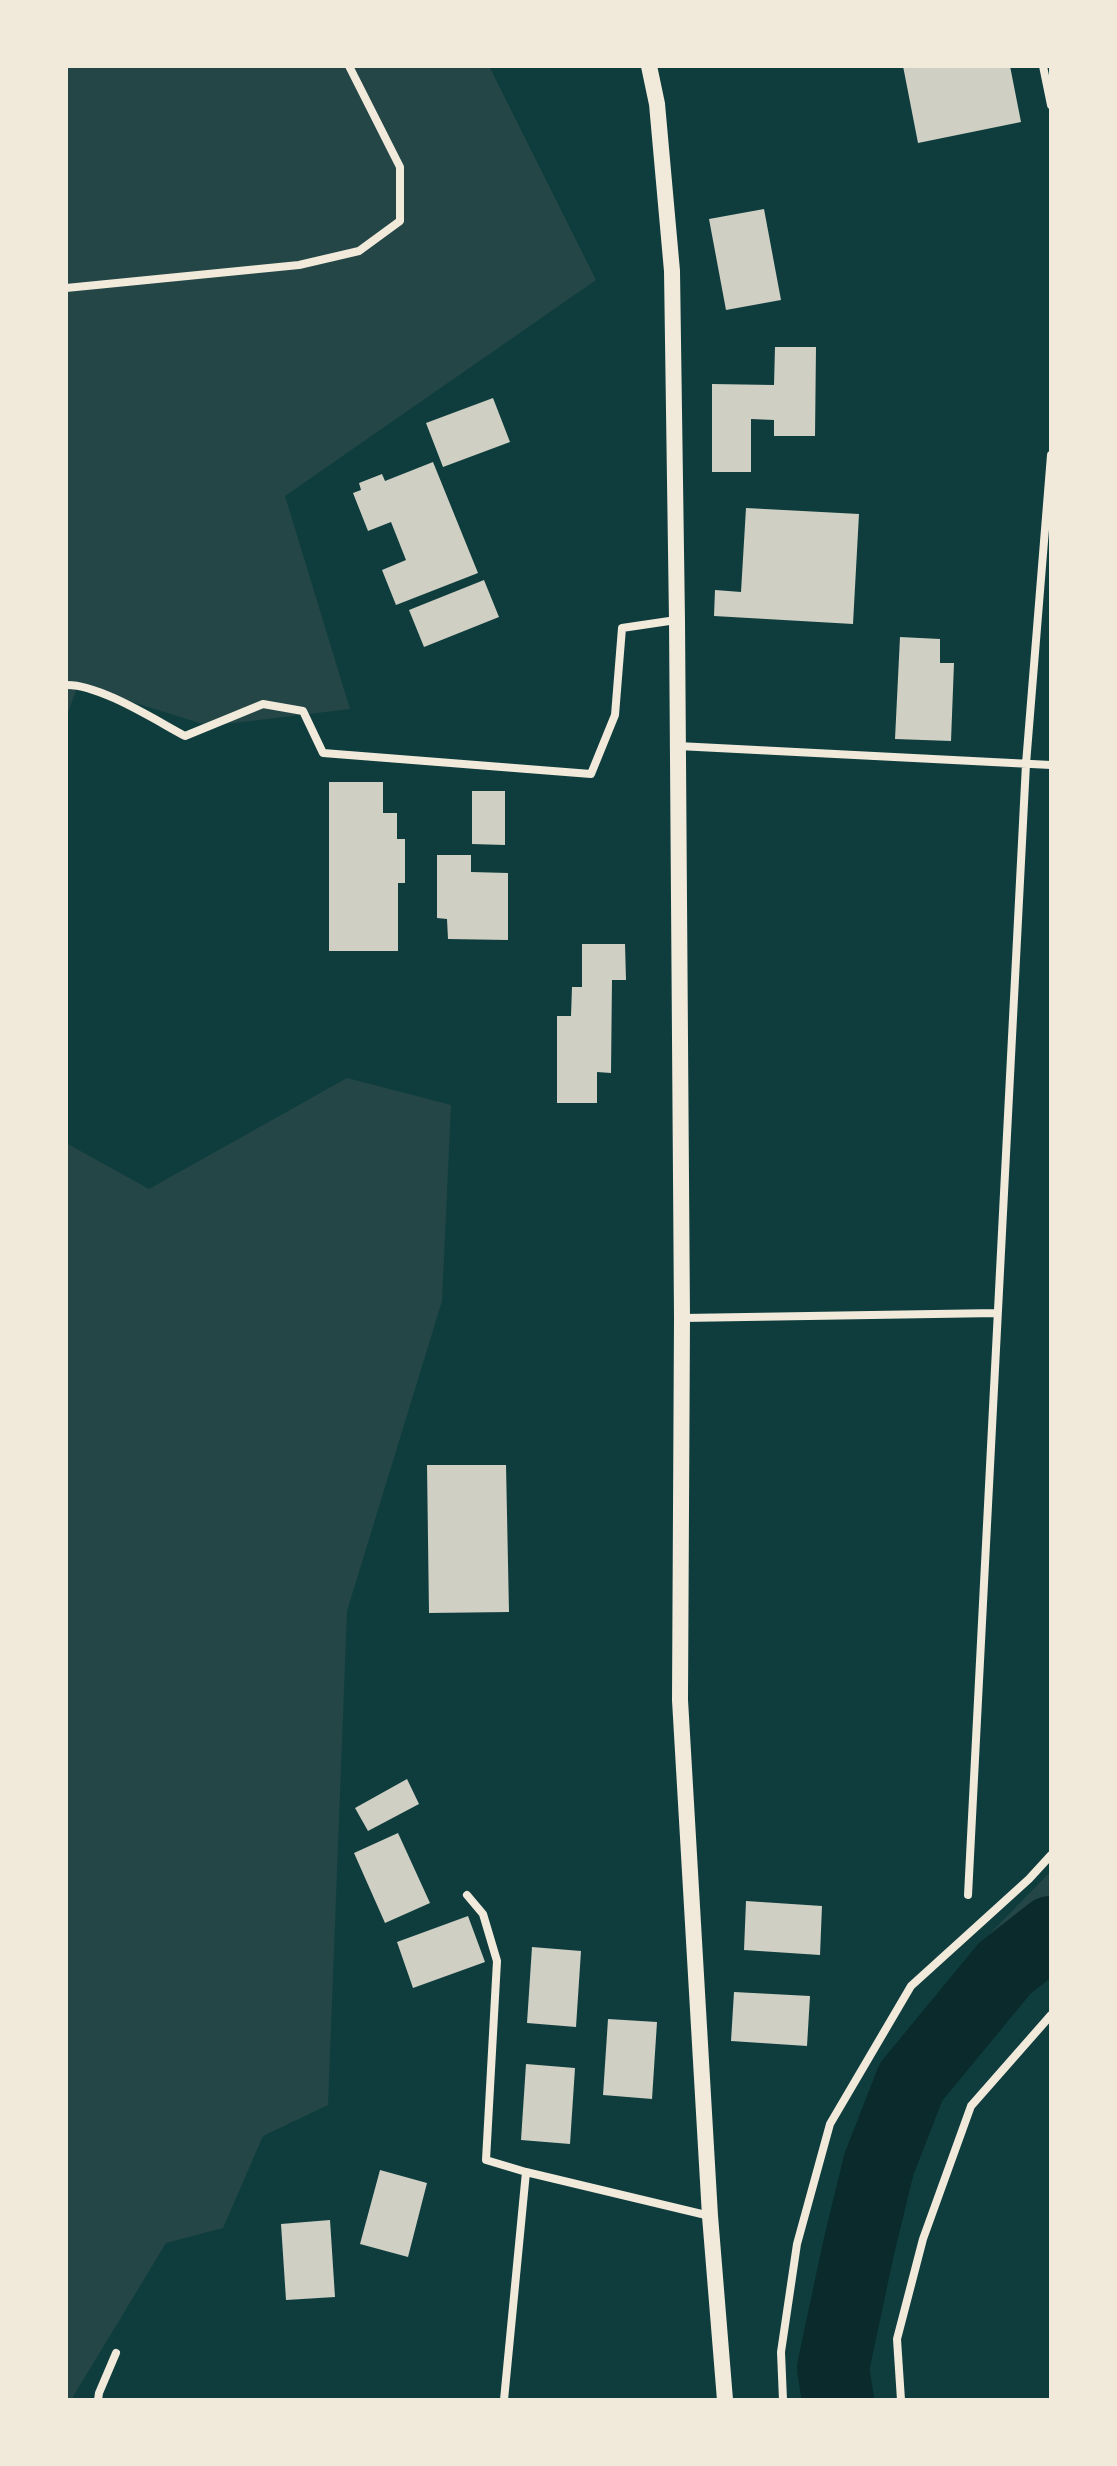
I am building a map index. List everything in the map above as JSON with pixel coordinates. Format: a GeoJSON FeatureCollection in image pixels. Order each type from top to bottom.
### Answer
{"type":"FeatureCollection","features":[{"type":"Feature","properties":{"kind":"main road"},"geometry":{"type":"LineString","coordinates":[[649,66],[657,104],[672,271],[682,1318],[680,1700],[710,2216],[725,2400]]}},
{"type":"Feature","properties":{"kind":"street"},"geometry":{"type":"LineString","coordinates":[[66,288],[299,265],[359,251],[400,221],[400,167],[349,66]]}},
{"type":"Feature","properties":{"kind":"street"},"geometry":{"type":"LineString","coordinates":[[1043,66],[1051,105]]}},
{"type":"Feature","properties":{"kind":"street"},"geometry":{"type":"LineString","coordinates":[[968,1895],[1026,764],[1051,455]]}},
{"type":"Feature","properties":{"kind":"street"},"geometry":{"type":"LineString","coordinates":[[66,685],[78,685],[129,706],[185,736],[263,704],[303,711],[323,753],[591,774],[615,715],[622,628],[677,620]]}},
{"type":"Feature","properties":{"kind":"street"},"geometry":{"type":"LineString","coordinates":[[678,746],[1051,765]]}},
{"type":"Feature","properties":{"kind":"street"},"geometry":{"type":"LineString","coordinates":[[682,1318],[997,1313]]}},
{"type":"Feature","properties":{"kind":"street"},"geometry":{"type":"LineString","coordinates":[[783,2400],[781,2352],[797,2244],[830,2124],[911,1986],[1029,1879],[1051,1855]]}},
{"type":"Feature","properties":{"kind":"street"},"geometry":{"type":"LineString","coordinates":[[467,1895],[483,1914],[497,1961],[486,2160],[710,2216]]}},
{"type":"Feature","properties":{"kind":"street"},"geometry":{"type":"LineString","coordinates":[[901,2400],[897,2339],[923,2239],[971,2106],[1051,2015]]}},
{"type":"Feature","properties":{"kind":"street"},"geometry":{"type":"LineString","coordinates":[[504,2400],[526,2172]]}},
{"type":"Feature","properties":{"kind":"street"},"geometry":{"type":"LineString","coordinates":[[98,2400],[116,2353]]}},
{"type":"Feature","properties":{"kind":"shaded area"},"geometry":{"type":"Polygon","coordinates":[[[66,66],[489,66],[596,280],[285,496],[350,709],[209,726],[78,685],[66,718],[66,66]]]}},
{"type":"Feature","properties":{"kind":"shaded area"},"geometry":{"type":"Polygon","coordinates":[[[347,1078],[451,1105],[442,1301],[347,1611],[328,2105],[263,2136],[223,2228],[166,2243],[71,2400],[66,2400],[66,1143],[149,1189],[347,1078]]]}},
{"type":"Feature","properties":{"kind":"shaded area"},"geometry":{"type":"Polygon","coordinates":[[[1051,1871],[1051,1951],[1043,1953],[949,2079],[870,2286],[867,2400],[817,2400],[815,2391],[827,2275],[846,2202],[908,2051],[980,1944],[1051,1871]]]}},
{"type":"Feature","properties":{"kind":"building"},"geometry":{"type":"Polygon","coordinates":[[[903,66],[1010,66],[1021,122],[918,143],[903,66]]]}},
{"type":"Feature","properties":{"kind":"building"},"geometry":{"type":"Polygon","coordinates":[[[764,209],[781,300],[726,310],[709,219],[764,209]]]}},
{"type":"Feature","properties":{"kind":"building"},"geometry":{"type":"Polygon","coordinates":[[[775,347],[816,347],[815,436],[774,436],[774,420],[751,419],[751,472],[712,472],[712,384],[774,385],[775,347]]]}},
{"type":"Feature","properties":{"kind":"building"},"geometry":{"type":"Polygon","coordinates":[[[493,398],[510,442],[443,467],[426,423],[493,398]]]}},
{"type":"Feature","properties":{"kind":"building"},"geometry":{"type":"Polygon","coordinates":[[[433,462],[478,573],[396,605],[382,570],[406,560],[391,522],[368,531],[353,493],[361,490],[359,483],[382,474],[385,481],[433,462]]]}},
{"type":"Feature","properties":{"kind":"building"},"geometry":{"type":"Polygon","coordinates":[[[746,508],[859,514],[853,624],[714,616],[715,590],[741,592],[746,508]]]}},
{"type":"Feature","properties":{"kind":"building"},"geometry":{"type":"Polygon","coordinates":[[[484,580],[499,617],[424,647],[409,610],[484,580]]]}},
{"type":"Feature","properties":{"kind":"building"},"geometry":{"type":"Polygon","coordinates":[[[900,637],[940,639],[940,663],[954,663],[951,741],[895,739],[900,637]]]}},
{"type":"Feature","properties":{"kind":"building"},"geometry":{"type":"Polygon","coordinates":[[[329,782],[383,782],[383,813],[397,813],[397,839],[405,839],[405,883],[398,883],[398,951],[329,951],[329,782]]]}},
{"type":"Feature","properties":{"kind":"building"},"geometry":{"type":"Polygon","coordinates":[[[472,791],[505,791],[505,845],[472,844],[472,791]]]}},
{"type":"Feature","properties":{"kind":"building"},"geometry":{"type":"Polygon","coordinates":[[[437,855],[471,855],[471,872],[508,873],[508,940],[448,939],[447,919],[437,918],[437,855]]]}},
{"type":"Feature","properties":{"kind":"building"},"geometry":{"type":"Polygon","coordinates":[[[582,944],[625,944],[626,980],[612,980],[611,1073],[597,1072],[597,1103],[557,1103],[557,1016],[571,1016],[572,987],[582,987],[582,944]]]}},
{"type":"Feature","properties":{"kind":"building"},"geometry":{"type":"Polygon","coordinates":[[[427,1465],[506,1465],[509,1612],[429,1613],[427,1465]]]}},
{"type":"Feature","properties":{"kind":"building"},"geometry":{"type":"Polygon","coordinates":[[[407,1779],[419,1804],[368,1831],[355,1808],[407,1779]]]}},
{"type":"Feature","properties":{"kind":"building"},"geometry":{"type":"Polygon","coordinates":[[[398,1833],[430,1903],[385,1923],[354,1853],[398,1833]]]}},
{"type":"Feature","properties":{"kind":"building"},"geometry":{"type":"Polygon","coordinates":[[[746,1901],[822,1906],[820,1955],[744,1950],[746,1901]]]}},
{"type":"Feature","properties":{"kind":"building"},"geometry":{"type":"Polygon","coordinates":[[[468,1916],[485,1962],[413,1988],[397,1942],[468,1916]]]}},
{"type":"Feature","properties":{"kind":"building"},"geometry":{"type":"Polygon","coordinates":[[[532,1947],[581,1951],[576,2027],[527,2023],[532,1947]]]}},
{"type":"Feature","properties":{"kind":"building"},"geometry":{"type":"Polygon","coordinates":[[[734,1992],[810,1996],[807,2046],[731,2041],[734,1992]]]}},
{"type":"Feature","properties":{"kind":"building"},"geometry":{"type":"Polygon","coordinates":[[[608,2019],[657,2022],[652,2099],[603,2095],[608,2019]]]}},
{"type":"Feature","properties":{"kind":"building"},"geometry":{"type":"Polygon","coordinates":[[[526,2064],[575,2068],[570,2144],[521,2140],[526,2064]]]}},
{"type":"Feature","properties":{"kind":"building"},"geometry":{"type":"Polygon","coordinates":[[[380,2170],[427,2183],[408,2257],[360,2244],[380,2170]]]}},
{"type":"Feature","properties":{"kind":"building"},"geometry":{"type":"Polygon","coordinates":[[[330,2220],[335,2297],[286,2300],[281,2224],[330,2220]]]}},
{"type":"Feature","properties":{"kind":"waterway"},"geometry":{"type":"LineString","coordinates":[[838,2400],[833,2368],[859,2246],[879,2164],[911,2082],[1005,1968],[1051,1932]]}}]}
